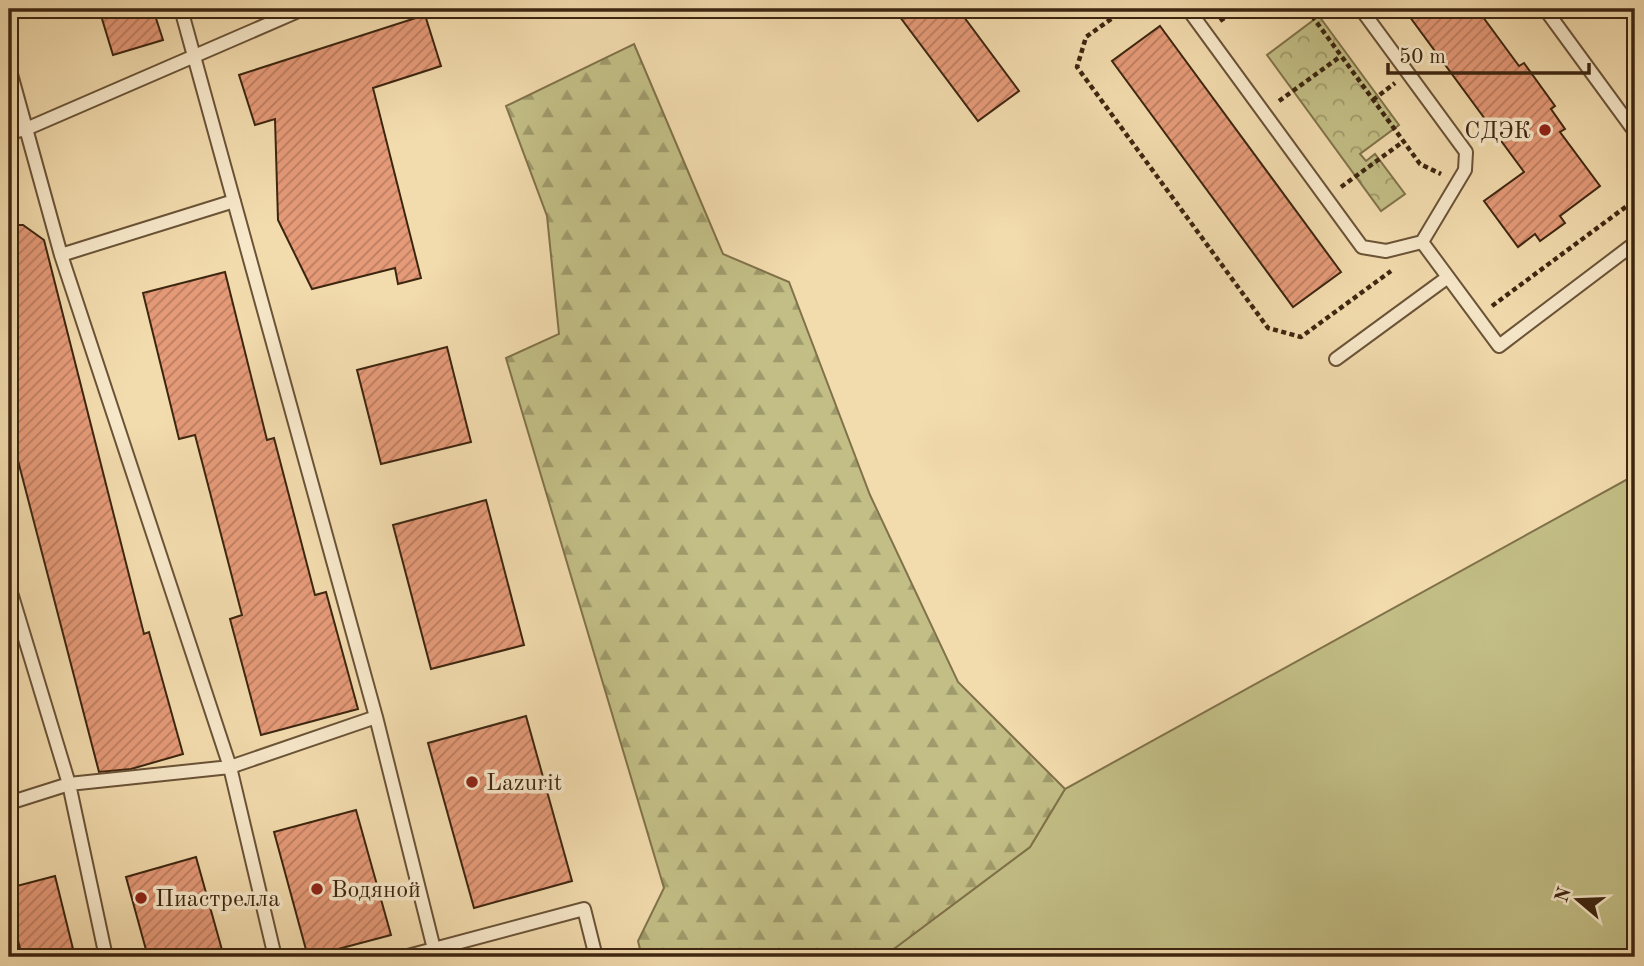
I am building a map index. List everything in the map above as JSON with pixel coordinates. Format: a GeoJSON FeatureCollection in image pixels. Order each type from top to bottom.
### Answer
{"type":"FeatureCollection","features":[{"type":"Feature","properties":{"kind":"lane"},"geometry":{"type":"LineString","coordinates":[[181,9],[376,717],[435,953]]}},
{"type":"Feature","properties":{"kind":"lane"},"geometry":{"type":"LineString","coordinates":[[9,134],[303,9]]}},
{"type":"Feature","properties":{"kind":"lane"},"geometry":{"type":"LineString","coordinates":[[1188,9],[1362,247],[1386,251],[1422,242],[1465,170],[1466,152],[1361,9]]}},
{"type":"Feature","properties":{"kind":"lane"},"geometry":{"type":"LineString","coordinates":[[1545,9],[1635,132]]}},
{"type":"Feature","properties":{"kind":"lane"},"geometry":{"type":"LineString","coordinates":[[9,67],[61,255],[230,767],[275,957]]}},
{"type":"Feature","properties":{"kind":"lane"},"geometry":{"type":"LineString","coordinates":[[61,255],[234,201]]}},
{"type":"Feature","properties":{"kind":"lane"},"geometry":{"type":"LineString","coordinates":[[1422,242],[1499,346],[1635,243]]}},
{"type":"Feature","properties":{"kind":"lane"},"geometry":{"type":"LineString","coordinates":[[1336,359],[1448,277]]}},
{"type":"Feature","properties":{"kind":"lane"},"geometry":{"type":"LineString","coordinates":[[9,586],[69,784],[106,957]]}},
{"type":"Feature","properties":{"kind":"lane"},"geometry":{"type":"LineString","coordinates":[[9,803],[69,784],[230,767],[376,717]]}},
{"type":"Feature","properties":{"kind":"lane"},"geometry":{"type":"LineString","coordinates":[[404,957],[435,953],[584,909],[596,957]]}},
{"type":"Feature","properties":{"kind":"path"},"geometry":{"type":"LineString","coordinates":[[1125,9],[1086,37],[1077,67],[1268,328],[1301,337],[1391,271]]}},
{"type":"Feature","properties":{"kind":"path"},"geometry":{"type":"LineString","coordinates":[[1307,9],[1420,164],[1458,182]]}},
{"type":"Feature","properties":{"kind":"path"},"geometry":{"type":"LineString","coordinates":[[1312,17],[1323,9]]}},
{"type":"Feature","properties":{"kind":"path"},"geometry":{"type":"LineString","coordinates":[[1264,112],[1341,55]]}},
{"type":"Feature","properties":{"kind":"path"},"geometry":{"type":"LineString","coordinates":[[1326,198],[1404,141]]}},
{"type":"Feature","properties":{"kind":"path"},"geometry":{"type":"LineString","coordinates":[[1477,317],[1635,200]]}},
{"type":"Feature","properties":{"kind":"green space"},"geometry":{"type":"Polygon","coordinates":[[[1319,16],[1399,125],[1360,154],[1366,161],[1375,154],[1405,194],[1381,211],[1267,55],[1319,16]]]}},
{"type":"Feature","properties":{"kind":"green space"},"geometry":{"type":"Polygon","coordinates":[[[634,44],[723,254],[789,282],[870,495],[958,682],[1065,789],[1030,847],[895,948],[898,957],[642,957],[638,941],[664,888],[506,358],[559,334],[547,216],[506,106],[634,44]]]}},
{"type":"Feature","properties":{"kind":"green space"},"geometry":{"type":"Polygon","coordinates":[[[1635,475],[1635,957],[898,957],[895,948],[1030,847],[1065,789],[1635,475]]]}},
{"type":"Feature","properties":{"kind":"building"},"geometry":{"type":"Polygon","coordinates":[[[99,9],[153,9],[163,40],[113,55],[99,9]]]}},
{"type":"Feature","properties":{"kind":"building"},"geometry":{"type":"Polygon","coordinates":[[[894,9],[958,9],[1019,91],[978,121],[894,9]]]}},
{"type":"Feature","properties":{"kind":"building"},"geometry":{"type":"Polygon","coordinates":[[[1404,9],[1477,9],[1519,66],[1524,63],[1555,106],[1551,109],[1565,129],[1560,132],[1600,186],[1560,216],[1565,223],[1540,241],[1535,234],[1518,247],[1484,201],[1524,172],[1404,9]]]}},
{"type":"Feature","properties":{"kind":"building"},"geometry":{"type":"Polygon","coordinates":[[[425,15],[441,66],[373,88],[421,278],[398,284],[395,268],[312,289],[278,220],[275,119],[255,125],[239,75],[425,15]]]}},
{"type":"Feature","properties":{"kind":"building"},"geometry":{"type":"Polygon","coordinates":[[[1160,26],[1341,272],[1293,307],[1112,61],[1160,26]]]}},
{"type":"Feature","properties":{"kind":"building"},"geometry":{"type":"Polygon","coordinates":[[[9,225],[23,225],[44,240],[144,634],[149,632],[183,754],[131,769],[99,772],[9,426],[9,225]]]}},
{"type":"Feature","properties":{"kind":"building"},"geometry":{"type":"Polygon","coordinates":[[[225,272],[267,440],[274,438],[315,595],[326,592],[358,709],[261,735],[230,619],[242,615],[195,435],[179,439],[143,293],[225,272]]]}},
{"type":"Feature","properties":{"kind":"building"},"geometry":{"type":"Polygon","coordinates":[[[447,347],[471,442],[381,464],[357,370],[447,347]]]}},
{"type":"Feature","properties":{"kind":"building"},"geometry":{"type":"Polygon","coordinates":[[[486,500],[524,645],[431,669],[393,525],[486,500]]]}},
{"type":"Feature","properties":{"kind":"building"},"geometry":{"type":"Polygon","coordinates":[[[526,716],[572,881],[474,908],[428,743],[526,716]]]}},
{"type":"Feature","properties":{"kind":"building"},"geometry":{"type":"Polygon","coordinates":[[[356,810],[391,935],[308,957],[274,832],[356,810]]]}},
{"type":"Feature","properties":{"kind":"building"},"geometry":{"type":"Polygon","coordinates":[[[196,857],[224,957],[148,957],[126,877],[196,857]]]}},
{"type":"Feature","properties":{"kind":"building"},"geometry":{"type":"Polygon","coordinates":[[[55,876],[75,957],[22,957],[9,903],[9,888],[55,876]]]}},
{"type":"Feature","properties":{"kind":"place","name":"СДЭК"},"geometry":{"type":"Point","coordinates":[1545,130]}},
{"type":"Feature","properties":{"kind":"place","name":"Lazurit"},"geometry":{"type":"Point","coordinates":[472,782]}},
{"type":"Feature","properties":{"kind":"place","name":"Водяной"},"geometry":{"type":"Point","coordinates":[317,889]}},
{"type":"Feature","properties":{"kind":"place","name":"Пиастрелла"},"geometry":{"type":"Point","coordinates":[141,898]}}]}
